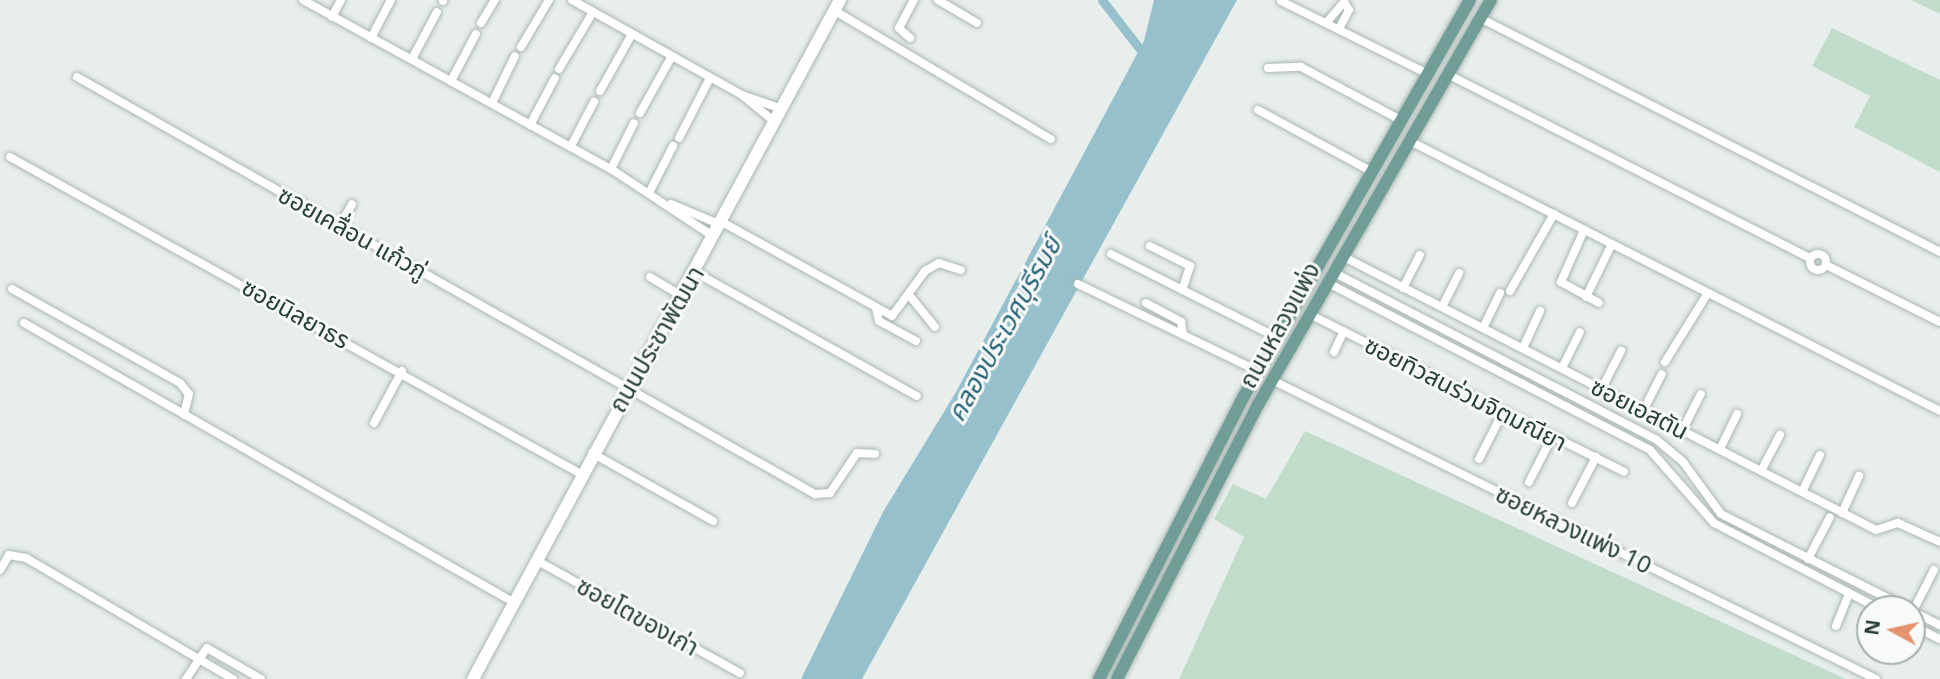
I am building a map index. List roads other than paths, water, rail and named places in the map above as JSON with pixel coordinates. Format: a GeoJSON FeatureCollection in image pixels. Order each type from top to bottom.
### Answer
{"type":"FeatureCollection","features":[{"type":"Feature","properties":{"kind":"main road","name":"ถนนหลวงแพ่ง"},"geometry":{"type":"LineString","coordinates":[[1099,679],[1276,337],[1369,170],[1469,0]]}},
{"type":"Feature","properties":{"kind":"main road","name":"ถนนหลวงแพ่ง"},"geometry":{"type":"LineString","coordinates":[[1117,679],[1259,403],[1385,178],[1491,0]]}},
{"type":"Feature","properties":{"kind":"main road"},"geometry":{"type":"LineString","coordinates":[[1369,170],[1385,178]]}},
{"type":"Feature","properties":{"kind":"main road"},"geometry":{"type":"LineString","coordinates":[[1244,396],[1259,403]]}},
{"type":"Feature","properties":{"kind":"street"},"geometry":{"type":"LineString","coordinates":[[303,0],[571,146],[671,204],[876,308],[896,316],[932,266],[961,270]]}},
{"type":"Feature","properties":{"kind":"street"},"geometry":{"type":"LineString","coordinates":[[332,17],[341,0]]}},
{"type":"Feature","properties":{"kind":"street"},"geometry":{"type":"LineString","coordinates":[[371,38],[391,0]]}},
{"type":"Feature","properties":{"kind":"street"},"geometry":{"type":"LineString","coordinates":[[481,23],[495,0]]}},
{"type":"Feature","properties":{"kind":"street"},"geometry":{"type":"LineString","coordinates":[[521,47],[549,0]]}},
{"type":"Feature","properties":{"kind":"street"},"geometry":{"type":"LineString","coordinates":[[572,0],[742,95],[782,109]]}},
{"type":"Feature","properties":{"kind":"street"},"geometry":{"type":"LineString","coordinates":[[910,37],[899,28],[914,0]]}},
{"type":"Feature","properties":{"kind":"street"},"geometry":{"type":"LineString","coordinates":[[938,0],[977,23]]}},
{"type":"Feature","properties":{"kind":"street"},"geometry":{"type":"LineString","coordinates":[[1281,1],[1426,73]]}},
{"type":"Feature","properties":{"kind":"street"},"geometry":{"type":"LineString","coordinates":[[1326,23],[1344,2],[1349,10],[1339,29]]}},
{"type":"Feature","properties":{"kind":"street"},"geometry":{"type":"LineString","coordinates":[[838,5],[1051,139]]}},
{"type":"Feature","properties":{"kind":"street","name":"ถนนประชาพัฒนา"},"geometry":{"type":"LineString","coordinates":[[473,679],[592,453],[695,272],[838,5]]}},
{"type":"Feature","properties":{"kind":"street"},"geometry":{"type":"LineString","coordinates":[[412,60],[437,12]]}},
{"type":"Feature","properties":{"kind":"street"},"geometry":{"type":"LineString","coordinates":[[530,125],[593,12]]}},
{"type":"Feature","properties":{"kind":"street"},"geometry":{"type":"LineString","coordinates":[[1480,18],[1940,252]]}},
{"type":"Feature","properties":{"kind":"street"},"geometry":{"type":"LineString","coordinates":[[451,81],[476,34]]}},
{"type":"Feature","properties":{"kind":"street"},"geometry":{"type":"LineString","coordinates":[[600,91],[632,34]]}},
{"type":"Feature","properties":{"kind":"street"},"geometry":{"type":"LineString","coordinates":[[492,103],[514,55]]}},
{"type":"Feature","properties":{"kind":"street"},"geometry":{"type":"LineString","coordinates":[[640,113],[672,56]]}},
{"type":"Feature","properties":{"kind":"street"},"geometry":{"type":"LineString","coordinates":[[1268,68],[1301,67],[1399,118]]}},
{"type":"Feature","properties":{"kind":"street"},"geometry":{"type":"LineString","coordinates":[[1447,74],[1811,258],[1815,270],[1826,265],[1940,322]]}},
{"type":"Feature","properties":{"kind":"street","name":"ซอยเคลื่อน แก้วภู่"},"geometry":{"type":"LineString","coordinates":[[77,77],[815,494],[830,493],[857,453],[875,454]]}},
{"type":"Feature","properties":{"kind":"street"},"geometry":{"type":"LineString","coordinates":[[679,138],[710,78]]}},
{"type":"Feature","properties":{"kind":"street"},"geometry":{"type":"LineString","coordinates":[[742,95],[775,122]]}},
{"type":"Feature","properties":{"kind":"street"},"geometry":{"type":"LineString","coordinates":[[571,146],[594,102]]}},
{"type":"Feature","properties":{"kind":"street"},"geometry":{"type":"LineString","coordinates":[[1258,110],[1369,170]]}},
{"type":"Feature","properties":{"kind":"street"},"geometry":{"type":"LineString","coordinates":[[611,169],[634,123]]}},
{"type":"Feature","properties":{"kind":"street"},"geometry":{"type":"LineString","coordinates":[[1408,140],[1940,411]]}},
{"type":"Feature","properties":{"kind":"street"},"geometry":{"type":"LineString","coordinates":[[650,191],[673,146]]}},
{"type":"Feature","properties":{"kind":"street","name":"ซอยนิลยาธร"},"geometry":{"type":"LineString","coordinates":[[9,157],[402,371],[581,474]]}},
{"type":"Feature","properties":{"kind":"street"},"geometry":{"type":"LineString","coordinates":[[340,225],[352,204]]}},
{"type":"Feature","properties":{"kind":"street"},"geometry":{"type":"LineString","coordinates":[[671,204],[719,228]]}},
{"type":"Feature","properties":{"kind":"street"},"geometry":{"type":"LineString","coordinates":[[1483,328],[1555,214]]}},
{"type":"Feature","properties":{"kind":"street"},"geometry":{"type":"LineString","coordinates":[[1584,230],[1561,282],[1599,303]]}},
{"type":"Feature","properties":{"kind":"street"},"geometry":{"type":"LineString","coordinates":[[1586,297],[1612,244]]}},
{"type":"Feature","properties":{"kind":"street"},"geometry":{"type":"LineString","coordinates":[[1150,246],[1190,266],[1182,290]]}},
{"type":"Feature","properties":{"kind":"street"},"geometry":{"type":"LineString","coordinates":[[1111,254],[1276,337]]}},
{"type":"Feature","properties":{"kind":"street"},"geometry":{"type":"LineString","coordinates":[[1403,288],[1420,255]]}},
{"type":"Feature","properties":{"kind":"street","name":"ซอยเอสตัน"},"geometry":{"type":"LineString","coordinates":[[1342,256],[1876,530],[1898,523],[1940,542]]}},
{"type":"Feature","properties":{"kind":"street"},"geometry":{"type":"LineString","coordinates":[[695,272],[917,396]]}},
{"type":"Feature","properties":{"kind":"street"},"geometry":{"type":"LineString","coordinates":[[1442,307],[1459,273]]}},
{"type":"Feature","properties":{"kind":"street"},"geometry":{"type":"LineString","coordinates":[[650,277],[680,295]]}},
{"type":"Feature","properties":{"kind":"street"},"geometry":{"type":"LineString","coordinates":[[1331,278],[1387,300],[1657,440],[1684,462],[1721,514],[1881,595]]}},
{"type":"Feature","properties":{"kind":"street"},"geometry":{"type":"LineString","coordinates":[[1331,278],[1382,311],[1650,450],[1714,523],[1856,597]]}},
{"type":"Feature","properties":{"kind":"street"},"geometry":{"type":"LineString","coordinates":[[1078,284],[1258,371]]}},
{"type":"Feature","properties":{"kind":"street"},"geometry":{"type":"LineString","coordinates":[[12,289],[180,383],[189,394],[184,414]]}},
{"type":"Feature","properties":{"kind":"street"},"geometry":{"type":"LineString","coordinates":[[1665,362],[1708,293]]}},
{"type":"Feature","properties":{"kind":"street"},"geometry":{"type":"LineString","coordinates":[[909,295],[935,327]]}},
{"type":"Feature","properties":{"kind":"street"},"geometry":{"type":"LineString","coordinates":[[1382,311],[1387,300]]}},
{"type":"Feature","properties":{"kind":"street"},"geometry":{"type":"LineString","coordinates":[[1146,303],[1181,322],[1183,335]]}},
{"type":"Feature","properties":{"kind":"street"},"geometry":{"type":"LineString","coordinates":[[876,308],[879,321],[916,341]]}},
{"type":"Feature","properties":{"kind":"street"},"geometry":{"type":"LineString","coordinates":[[1524,348],[1539,311]]}},
{"type":"Feature","properties":{"kind":"street","name":"ซอยทิวสนร่วมจิตมณียา"},"geometry":{"type":"LineString","coordinates":[[1309,314],[1624,472]]}},
{"type":"Feature","properties":{"kind":"street"},"geometry":{"type":"LineString","coordinates":[[24,323],[513,602]]}},
{"type":"Feature","properties":{"kind":"street"},"geometry":{"type":"LineString","coordinates":[[1334,352],[1344,331]]}},
{"type":"Feature","properties":{"kind":"street"},"geometry":{"type":"LineString","coordinates":[[1562,368],[1580,332]]}},
{"type":"Feature","properties":{"kind":"street"},"geometry":{"type":"LineString","coordinates":[[1602,388],[1621,351]]}},
{"type":"Feature","properties":{"kind":"street"},"geometry":{"type":"LineString","coordinates":[[374,423],[402,371]]}},
{"type":"Feature","properties":{"kind":"street"},"geometry":{"type":"LineString","coordinates":[[1644,409],[1662,374]]}},
{"type":"Feature","properties":{"kind":"street","name":"ซอยหลวงแพ่ง 10"},"geometry":{"type":"LineString","coordinates":[[1272,380],[1876,679]]}},
{"type":"Feature","properties":{"kind":"street"},"geometry":{"type":"LineString","coordinates":[[1683,429],[1701,394]]}},
{"type":"Feature","properties":{"kind":"street"},"geometry":{"type":"LineString","coordinates":[[1479,459],[1503,412]]}},
{"type":"Feature","properties":{"kind":"street"},"geometry":{"type":"LineString","coordinates":[[1720,449],[1737,414]]}},
{"type":"Feature","properties":{"kind":"street"},"geometry":{"type":"LineString","coordinates":[[1762,471],[1780,435]]}},
{"type":"Feature","properties":{"kind":"street"},"geometry":{"type":"LineString","coordinates":[[1529,482],[1552,437]]}},
{"type":"Feature","properties":{"kind":"street"},"geometry":{"type":"LineString","coordinates":[[592,453],[713,521]]}},
{"type":"Feature","properties":{"kind":"street"},"geometry":{"type":"LineString","coordinates":[[1802,492],[1820,455]]}},
{"type":"Feature","properties":{"kind":"street"},"geometry":{"type":"LineString","coordinates":[[1572,503],[1596,457]]}},
{"type":"Feature","properties":{"kind":"street"},"geometry":{"type":"LineString","coordinates":[[1842,513],[1859,476]]}},
{"type":"Feature","properties":{"kind":"street"},"geometry":{"type":"LineString","coordinates":[[1808,559],[1830,517]]}},
{"type":"Feature","properties":{"kind":"street"},"geometry":{"type":"LineString","coordinates":[[0,570],[9,555],[26,558],[199,656],[233,679]]}},
{"type":"Feature","properties":{"kind":"street","name":"ซอยโตของเก่า"},"geometry":{"type":"LineString","coordinates":[[536,559],[740,673]]}},
{"type":"Feature","properties":{"kind":"street"},"geometry":{"type":"LineString","coordinates":[[1920,595],[1934,570]]}},
{"type":"Feature","properties":{"kind":"street"},"geometry":{"type":"LineString","coordinates":[[1836,626],[1849,593]]}},
{"type":"Feature","properties":{"kind":"street"},"geometry":{"type":"LineString","coordinates":[[186,679],[199,656],[209,648],[261,679]]}},
{"type":"Feature","properties":{"kind":"water","name":"คลองประเวศบุรีรมย์"},"geometry":{"type":"Polygon","coordinates":[[[1154,0],[1237,0],[862,679],[801,679],[883,512],[956,392],[1144,41],[1154,0]]]}},
{"type":"Feature","properties":{"kind":"waterway"},"geometry":{"type":"LineString","coordinates":[[1102,0],[1146,57]]}}]}
